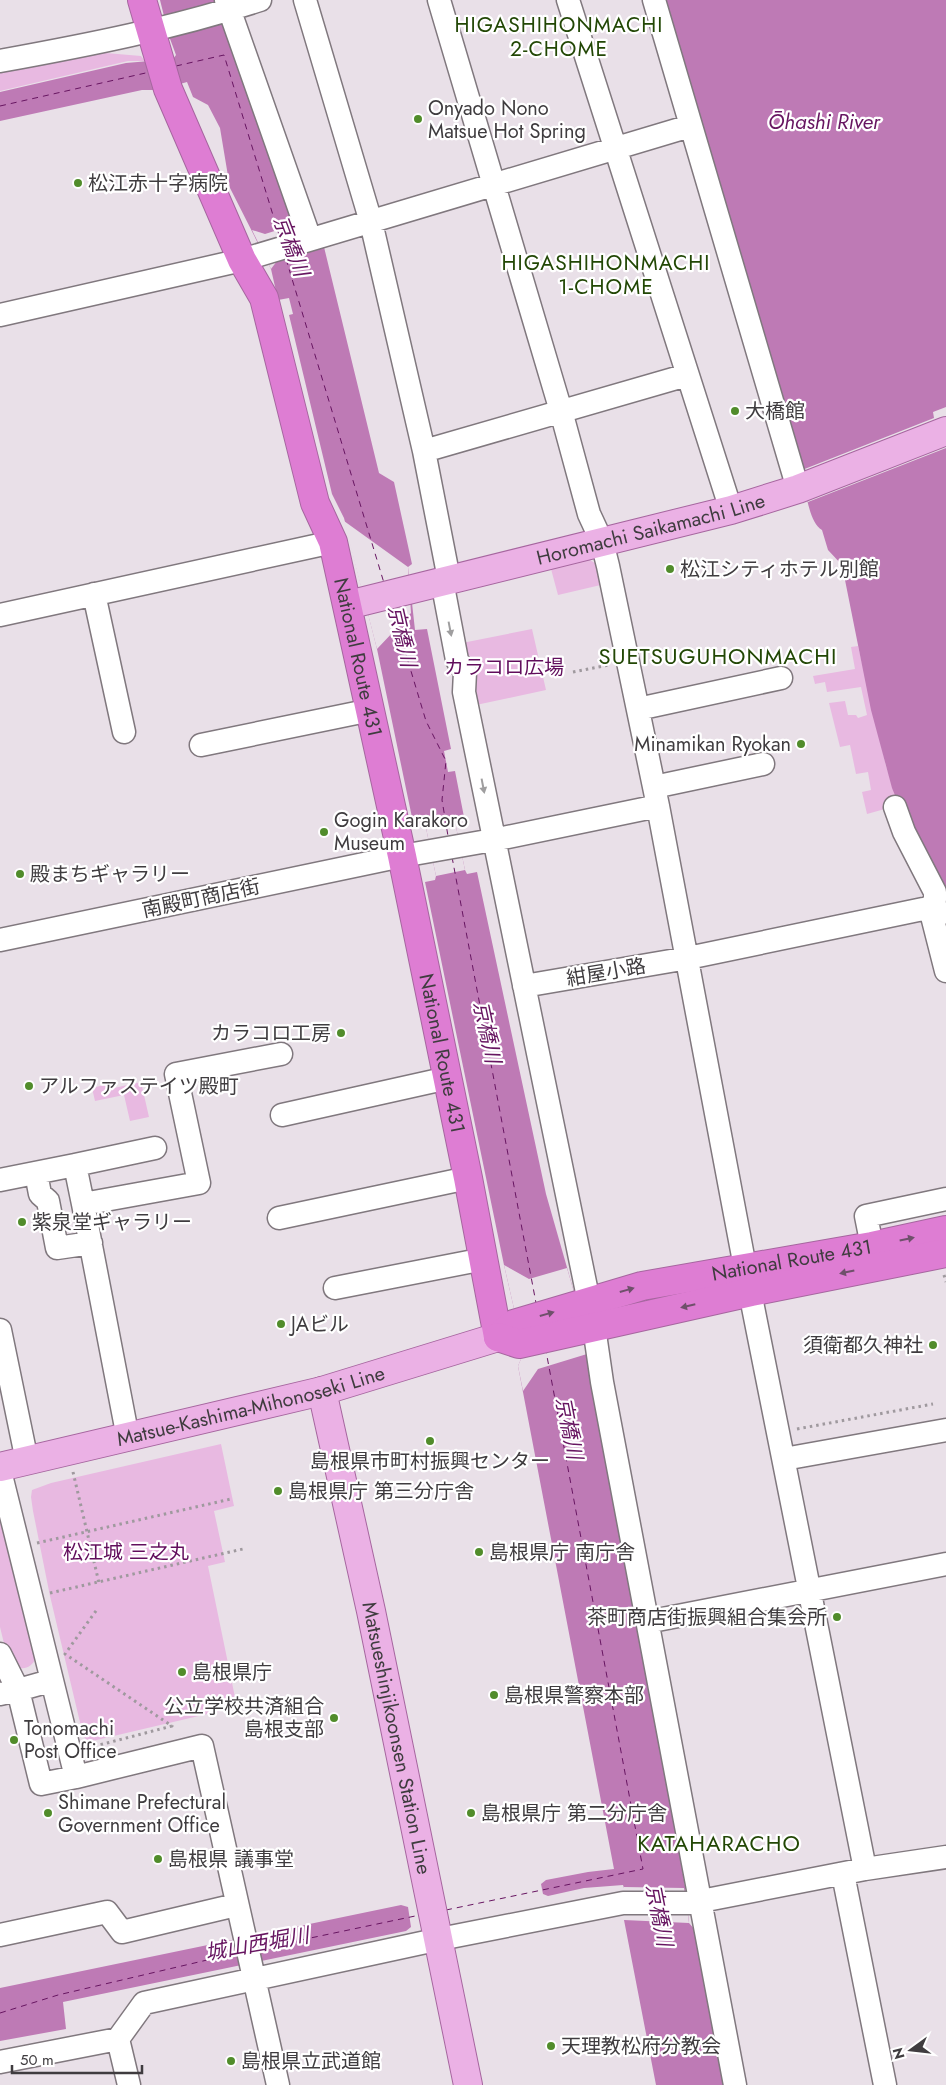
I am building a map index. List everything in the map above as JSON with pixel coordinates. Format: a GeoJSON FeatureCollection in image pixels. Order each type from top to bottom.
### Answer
{"type":"FeatureCollection","features":[{"type":"Feature","properties":{"kind":"highway","name":"National Route 431"},"geometry":{"type":"LineString","coordinates":[[142,0],[157,39],[168,89],[264,298],[315,503],[333,542],[355,603],[371,710],[415,854],[448,1078],[484,1259],[510,1335],[748,1279],[872,1246],[946,1230]]}},
{"type":"Feature","properties":{"kind":"highway","name":"National Route 431"},"geometry":{"type":"LineString","coordinates":[[748,1279],[945,1264]]}},
{"type":"Feature","properties":{"kind":"main road","name":"Horomachi Saikamachi Line"},"geometry":{"type":"LineString","coordinates":[[355,603],[731,510],[804,486],[946,431]]}},
{"type":"Feature","properties":{"kind":"main road","name":"Matsue-Kashima-Mihonoseki Line"},"geometry":{"type":"LineString","coordinates":[[0,1469],[27,1460],[128,1438],[322,1391],[510,1335]]}},
{"type":"Feature","properties":{"kind":"main road","name":"Matsueshinjikoonsen Station Line"},"geometry":{"type":"LineString","coordinates":[[322,1391],[371,1611],[468,2085]]}},
{"type":"Feature","properties":{"kind":"street"},"geometry":{"type":"LineString","coordinates":[[0,61],[92,45],[157,39],[223,8],[260,0]]}},
{"type":"Feature","properties":{"kind":"street"},"geometry":{"type":"LineString","coordinates":[[305,0],[371,222],[424,451],[437,582],[457,660],[465,672],[464,692],[524,986],[587,1316],[602,1382],[697,1903],[736,2085]]}},
{"type":"Feature","properties":{"kind":"street"},"geometry":{"type":"LineString","coordinates":[[439,0],[561,411],[589,514],[602,542],[656,796],[748,1279],[865,1870]]}},
{"type":"Feature","properties":{"kind":"street"},"geometry":{"type":"LineString","coordinates":[[568,0],[614,149],[731,510]]}},
{"type":"Feature","properties":{"kind":"street"},"geometry":{"type":"LineString","coordinates":[[654,0],[690,126],[804,486]]}},
{"type":"Feature","properties":{"kind":"street"},"geometry":{"type":"LineString","coordinates":[[223,8],[308,239]]}},
{"type":"Feature","properties":{"kind":"street"},"geometry":{"type":"LineString","coordinates":[[0,315],[246,258],[690,126]]}},
{"type":"Feature","properties":{"kind":"street"},"geometry":{"type":"LineString","coordinates":[[424,451],[687,375]]}},
{"type":"Feature","properties":{"kind":"street"},"geometry":{"type":"LineString","coordinates":[[0,615],[333,542]]}},
{"type":"Feature","properties":{"kind":"street"},"geometry":{"type":"LineString","coordinates":[[94,594],[124,732]]}},
{"type":"Feature","properties":{"kind":"street"},"geometry":{"type":"LineString","coordinates":[[638,709],[781,678]]}},
{"type":"Feature","properties":{"kind":"street"},"geometry":{"type":"LineString","coordinates":[[202,745],[371,710]]}},
{"type":"Feature","properties":{"kind":"street","name":"南殿町商店街"},"geometry":{"type":"LineString","coordinates":[[0,940],[415,854],[493,840],[656,796],[763,764]]}},
{"type":"Feature","properties":{"kind":"street"},"geometry":{"type":"LineString","coordinates":[[895,807],[904,832],[935,892],[934,900],[937,912],[932,916],[946,971]]}},
{"type":"Feature","properties":{"kind":"street","name":"紺屋小路"},"geometry":{"type":"LineString","coordinates":[[524,986],[688,958],[923,909],[937,912]]}},
{"type":"Feature","properties":{"kind":"street"},"geometry":{"type":"LineString","coordinates":[[84,1204],[198,1183],[176,1074],[281,1054]]}},
{"type":"Feature","properties":{"kind":"street"},"geometry":{"type":"LineString","coordinates":[[282,1115],[448,1078]]}},
{"type":"Feature","properties":{"kind":"street"},"geometry":{"type":"LineString","coordinates":[[0,1180],[155,1148]]}},
{"type":"Feature","properties":{"kind":"street"},"geometry":{"type":"LineString","coordinates":[[75,1165],[128,1438]]}},
{"type":"Feature","properties":{"kind":"street"},"geometry":{"type":"LineString","coordinates":[[36,1173],[40,1194],[48,1201],[57,1248],[91,1243]]}},
{"type":"Feature","properties":{"kind":"street"},"geometry":{"type":"LineString","coordinates":[[279,1218],[468,1178]]}},
{"type":"Feature","properties":{"kind":"street"},"geometry":{"type":"LineString","coordinates":[[872,1246],[866,1216],[946,1199]]}},
{"type":"Feature","properties":{"kind":"street"},"geometry":{"type":"LineString","coordinates":[[336,1288],[484,1259]]}},
{"type":"Feature","properties":{"kind":"street"},"geometry":{"type":"LineString","coordinates":[[0,1330],[27,1460]]}},
{"type":"Feature","properties":{"kind":"street"},"geometry":{"type":"LineString","coordinates":[[784,1460],[946,1430]]}},
{"type":"Feature","properties":{"kind":"street"},"geometry":{"type":"LineString","coordinates":[[0,1469],[50,1681],[76,1777]]}},
{"type":"Feature","properties":{"kind":"street"},"geometry":{"type":"LineString","coordinates":[[647,1622],[946,1564]]}},
{"type":"Feature","properties":{"kind":"street"},"geometry":{"type":"LineString","coordinates":[[0,1654],[9,1692],[41,1784],[202,1746],[278,2085]]}},
{"type":"Feature","properties":{"kind":"street"},"geometry":{"type":"LineString","coordinates":[[9,1692],[50,1681]]}},
{"type":"Feature","properties":{"kind":"street"},"geometry":{"type":"LineString","coordinates":[[0,2062],[118,2039],[144,2004],[253,1972],[438,1932],[623,1903],[697,1903],[946,1856]]}},
{"type":"Feature","properties":{"kind":"street"},"geometry":{"type":"LineString","coordinates":[[843,1874],[885,2085]]}},
{"type":"Feature","properties":{"kind":"street"},"geometry":{"type":"LineString","coordinates":[[0,1935],[107,1912],[122,1932],[238,1912]]}},
{"type":"Feature","properties":{"kind":"street"},"geometry":{"type":"LineString","coordinates":[[118,2039],[129,2085]]}},
{"type":"Feature","properties":{"kind":"path"},"geometry":{"type":"LineString","coordinates":[[573,672],[628,661]]}},
{"type":"Feature","properties":{"kind":"path"},"geometry":{"type":"LineString","coordinates":[[945,1264],[946,1282]]}},
{"type":"Feature","properties":{"kind":"path"},"geometry":{"type":"LineString","coordinates":[[779,1432],[933,1404]]}},
{"type":"Feature","properties":{"kind":"path"},"geometry":{"type":"LineString","coordinates":[[64,1474],[82,1470]]}},
{"type":"Feature","properties":{"kind":"path"},"geometry":{"type":"LineString","coordinates":[[73,1472],[100,1583]]}},
{"type":"Feature","properties":{"kind":"path"},"geometry":{"type":"LineString","coordinates":[[34,1544],[231,1498]]}},
{"type":"Feature","properties":{"kind":"path"},"geometry":{"type":"LineString","coordinates":[[44,1594],[100,1583],[243,1549]]}},
{"type":"Feature","properties":{"kind":"path"},"geometry":{"type":"LineString","coordinates":[[84,1745],[88,1748],[172,1726],[65,1654],[98,1608]]}},
{"type":"Feature","properties":{"kind":"green space"},"geometry":{"type":"Polygon","coordinates":[[[94,52],[141,56],[145,61],[128,61],[0,91],[0,71],[94,52]]]}},
{"type":"Feature","properties":{"kind":"green space"},"geometry":{"type":"Polygon","coordinates":[[[588,559],[600,566],[605,584],[558,595],[551,569],[588,559]]]}},
{"type":"Feature","properties":{"kind":"green space","name":"カラコロ広場"},"geometry":{"type":"Polygon","coordinates":[[[532,629],[546,690],[476,705],[462,643],[532,629]]]}},
{"type":"Feature","properties":{"kind":"green space"},"geometry":{"type":"Polygon","coordinates":[[[858,646],[886,766],[899,805],[867,814],[862,792],[871,790],[868,772],[856,774],[850,745],[840,747],[829,703],[845,701],[848,715],[856,715],[858,718],[867,715],[861,687],[827,692],[825,682],[815,684],[813,676],[855,669],[851,647],[858,646]]]}},
{"type":"Feature","properties":{"kind":"green space"},"geometry":{"type":"Polygon","coordinates":[[[141,1082],[149,1117],[130,1121],[124,1095],[95,1101],[92,1088],[112,1083],[114,1088],[141,1082]]]}},
{"type":"Feature","properties":{"kind":"green space","name":"松江城 三之丸"},"geometry":{"type":"Polygon","coordinates":[[[221,1444],[234,1506],[214,1511],[225,1562],[208,1566],[237,1707],[88,1742],[83,1735],[50,1596],[33,1511],[32,1490],[51,1483],[221,1444]]]}},
{"type":"Feature","properties":{"kind":"green space"},"geometry":{"type":"Polygon","coordinates":[[[0,1517],[36,1657],[31,1665],[25,1668],[9,1664],[0,1627],[0,1517]]]}},
{"type":"Feature","properties":{"kind":"water","name":"京橋川"},"geometry":{"type":"Polygon","coordinates":[[[160,0],[217,0],[221,22],[229,26],[324,247],[379,473],[394,482],[412,564],[408,567],[415,630],[427,629],[451,749],[444,751],[448,772],[455,771],[464,817],[455,822],[465,870],[467,874],[477,872],[546,1194],[582,1320],[603,1449],[648,1675],[685,1886],[689,1923],[696,1931],[725,2085],[656,2085],[624,1920],[623,1885],[584,1888],[548,1896],[543,1894],[541,1884],[546,1880],[614,1869],[518,1366],[524,1352],[504,1265],[425,882],[435,880],[436,876],[426,828],[422,825],[414,827],[377,649],[344,518],[332,494],[289,315],[293,314],[289,298],[278,300],[271,269],[230,188],[220,128],[208,105],[193,97],[187,82],[159,90],[142,90],[0,121],[0,92],[126,63],[173,59],[176,55],[160,0]]]}},
{"type":"Feature","properties":{"kind":"water","name":"Ōhashi River"},"geometry":{"type":"Polygon","coordinates":[[[665,0],[946,0],[946,897],[892,788],[871,710],[842,565],[828,550],[822,530],[813,520],[810,512],[802,470],[665,0]]]}},
{"type":"Feature","properties":{"kind":"water","name":"城山西堀川"},"geometry":{"type":"Polygon","coordinates":[[[401,1905],[408,1907],[411,1927],[406,1931],[63,2002],[66,2029],[0,2041],[0,1988],[401,1905]]]}},
{"type":"Feature","properties":{"kind":"pier"},"geometry":{"type":"Polygon","coordinates":[[[297,224],[306,252],[277,261],[271,269],[252,230],[265,234],[297,224]]]}},
{"type":"Feature","properties":{"kind":"pier"},"geometry":{"type":"Polygon","coordinates":[[[946,407],[946,448],[808,502],[802,470],[934,418],[933,412],[946,407]]]}},
{"type":"Feature","properties":{"kind":"pier"},"geometry":{"type":"Polygon","coordinates":[[[344,521],[408,567],[411,613],[377,649],[344,521]]]}},
{"type":"Feature","properties":{"kind":"pier"},"geometry":{"type":"Polygon","coordinates":[[[455,822],[465,870],[436,876],[426,828],[455,822]]]}},
{"type":"Feature","properties":{"kind":"pier"},"geometry":{"type":"Polygon","coordinates":[[[504,1265],[529,1279],[567,1268],[582,1320],[587,1354],[538,1369],[523,1391],[518,1366],[524,1352],[504,1265]]]}},
{"type":"Feature","properties":{"kind":"pier"},"geometry":{"type":"Polygon","coordinates":[[[624,1887],[684,1888],[689,1923],[624,1920],[624,1887]]]}},
{"type":"Feature","properties":{"kind":"ferry route"},"geometry":{"type":"LineString","coordinates":[[176,66],[224,55],[280,238]]}},
{"type":"Feature","properties":{"kind":"ferry route"},"geometry":{"type":"LineString","coordinates":[[0,106],[150,72]]}},
{"type":"Feature","properties":{"kind":"ferry route"},"geometry":{"type":"LineString","coordinates":[[286,259],[384,583]]}},
{"type":"Feature","properties":{"kind":"ferry route"},"geometry":{"type":"LineString","coordinates":[[392,608],[426,721],[446,761],[442,800],[448,836]]}},
{"type":"Feature","properties":{"kind":"ferry route"},"geometry":{"type":"LineString","coordinates":[[452,857],[536,1303]]}},
{"type":"Feature","properties":{"kind":"ferry route"},"geometry":{"type":"LineString","coordinates":[[446,1910],[643,1869],[546,1351]]}},
{"type":"Feature","properties":{"kind":"ferry route"},"geometry":{"type":"LineString","coordinates":[[258,1949],[420,1915]]}},
{"type":"Feature","properties":{"kind":"ferry route"},"geometry":{"type":"LineString","coordinates":[[0,2013],[58,1995],[237,1953]]}},
{"type":"Feature","properties":{"kind":"place","name":"Onyado Nono Matsue Hot Spring"},"geometry":{"type":"Point","coordinates":[418,119]}},
{"type":"Feature","properties":{"kind":"place","name":"松江赤十字病院"},"geometry":{"type":"Point","coordinates":[78,183]}},
{"type":"Feature","properties":{"kind":"place","name":"大橋館"},"geometry":{"type":"Point","coordinates":[735,411]}},
{"type":"Feature","properties":{"kind":"place","name":"松江シティホテル別館"},"geometry":{"type":"Point","coordinates":[670,569]}},
{"type":"Feature","properties":{"kind":"place","name":"Minamikan Ryokan"},"geometry":{"type":"Point","coordinates":[801,744]}},
{"type":"Feature","properties":{"kind":"place","name":"Gogin Karakoro Museum"},"geometry":{"type":"Point","coordinates":[324,832]}},
{"type":"Feature","properties":{"kind":"place","name":"殿まちギャラリー"},"geometry":{"type":"Point","coordinates":[20,874]}},
{"type":"Feature","properties":{"kind":"place","name":"カラコロ工房"},"geometry":{"type":"Point","coordinates":[341,1033]}},
{"type":"Feature","properties":{"kind":"place","name":"アルファステイツ殿町"},"geometry":{"type":"Point","coordinates":[29,1086]}},
{"type":"Feature","properties":{"kind":"place","name":"紫泉堂ギャラリー"},"geometry":{"type":"Point","coordinates":[22,1222]}},
{"type":"Feature","properties":{"kind":"place","name":"JAビル"},"geometry":{"type":"Point","coordinates":[281,1324]}},
{"type":"Feature","properties":{"kind":"place","name":"須衛都久神社"},"geometry":{"type":"Point","coordinates":[933,1345]}},
{"type":"Feature","properties":{"kind":"place","name":"島根県市町村振興センター"},"geometry":{"type":"Point","coordinates":[430,1441]}},
{"type":"Feature","properties":{"kind":"place","name":"島根県庁 第三分庁舎"},"geometry":{"type":"Point","coordinates":[278,1491]}},
{"type":"Feature","properties":{"kind":"place","name":"島根県庁 南庁舎"},"geometry":{"type":"Point","coordinates":[479,1552]}},
{"type":"Feature","properties":{"kind":"place","name":"茶町商店街振興組合集会所"},"geometry":{"type":"Point","coordinates":[837,1617]}},
{"type":"Feature","properties":{"kind":"place","name":"島根県庁"},"geometry":{"type":"Point","coordinates":[182,1672]}},
{"type":"Feature","properties":{"kind":"place","name":"島根県警察本部"},"geometry":{"type":"Point","coordinates":[494,1695]}},
{"type":"Feature","properties":{"kind":"place","name":"公立学校共済組合 島根支部"},"geometry":{"type":"Point","coordinates":[334,1718]}},
{"type":"Feature","properties":{"kind":"place","name":"Tonomachi Post Office"},"geometry":{"type":"Point","coordinates":[14,1740]}},
{"type":"Feature","properties":{"kind":"place","name":"Shimane Prefectural Government Office"},"geometry":{"type":"Point","coordinates":[48,1813]}},
{"type":"Feature","properties":{"kind":"place","name":"島根県庁 第二分庁舎"},"geometry":{"type":"Point","coordinates":[471,1813]}},
{"type":"Feature","properties":{"kind":"place","name":"島根県 議事堂"},"geometry":{"type":"Point","coordinates":[158,1859]}},
{"type":"Feature","properties":{"kind":"place","name":"天理教松府分教会"},"geometry":{"type":"Point","coordinates":[551,2046]}},
{"type":"Feature","properties":{"kind":"place","name":"島根県立武道館"},"geometry":{"type":"Point","coordinates":[231,2061]}},
{"type":"Feature","properties":{"kind":"district","name":"HIGASHIHONMACHI 2-CHOME"},"geometry":{"type":"Point","coordinates":[559,37]}},
{"type":"Feature","properties":{"kind":"district","name":"HIGASHIHONMACHI 1-CHOME"},"geometry":{"type":"Point","coordinates":[606,275]}},
{"type":"Feature","properties":{"kind":"district","name":"SUETSUGUHONMACHI"},"geometry":{"type":"Point","coordinates":[718,656]}},
{"type":"Feature","properties":{"kind":"district","name":"KATAHARACHO"},"geometry":{"type":"Point","coordinates":[719,1843]}}]}
